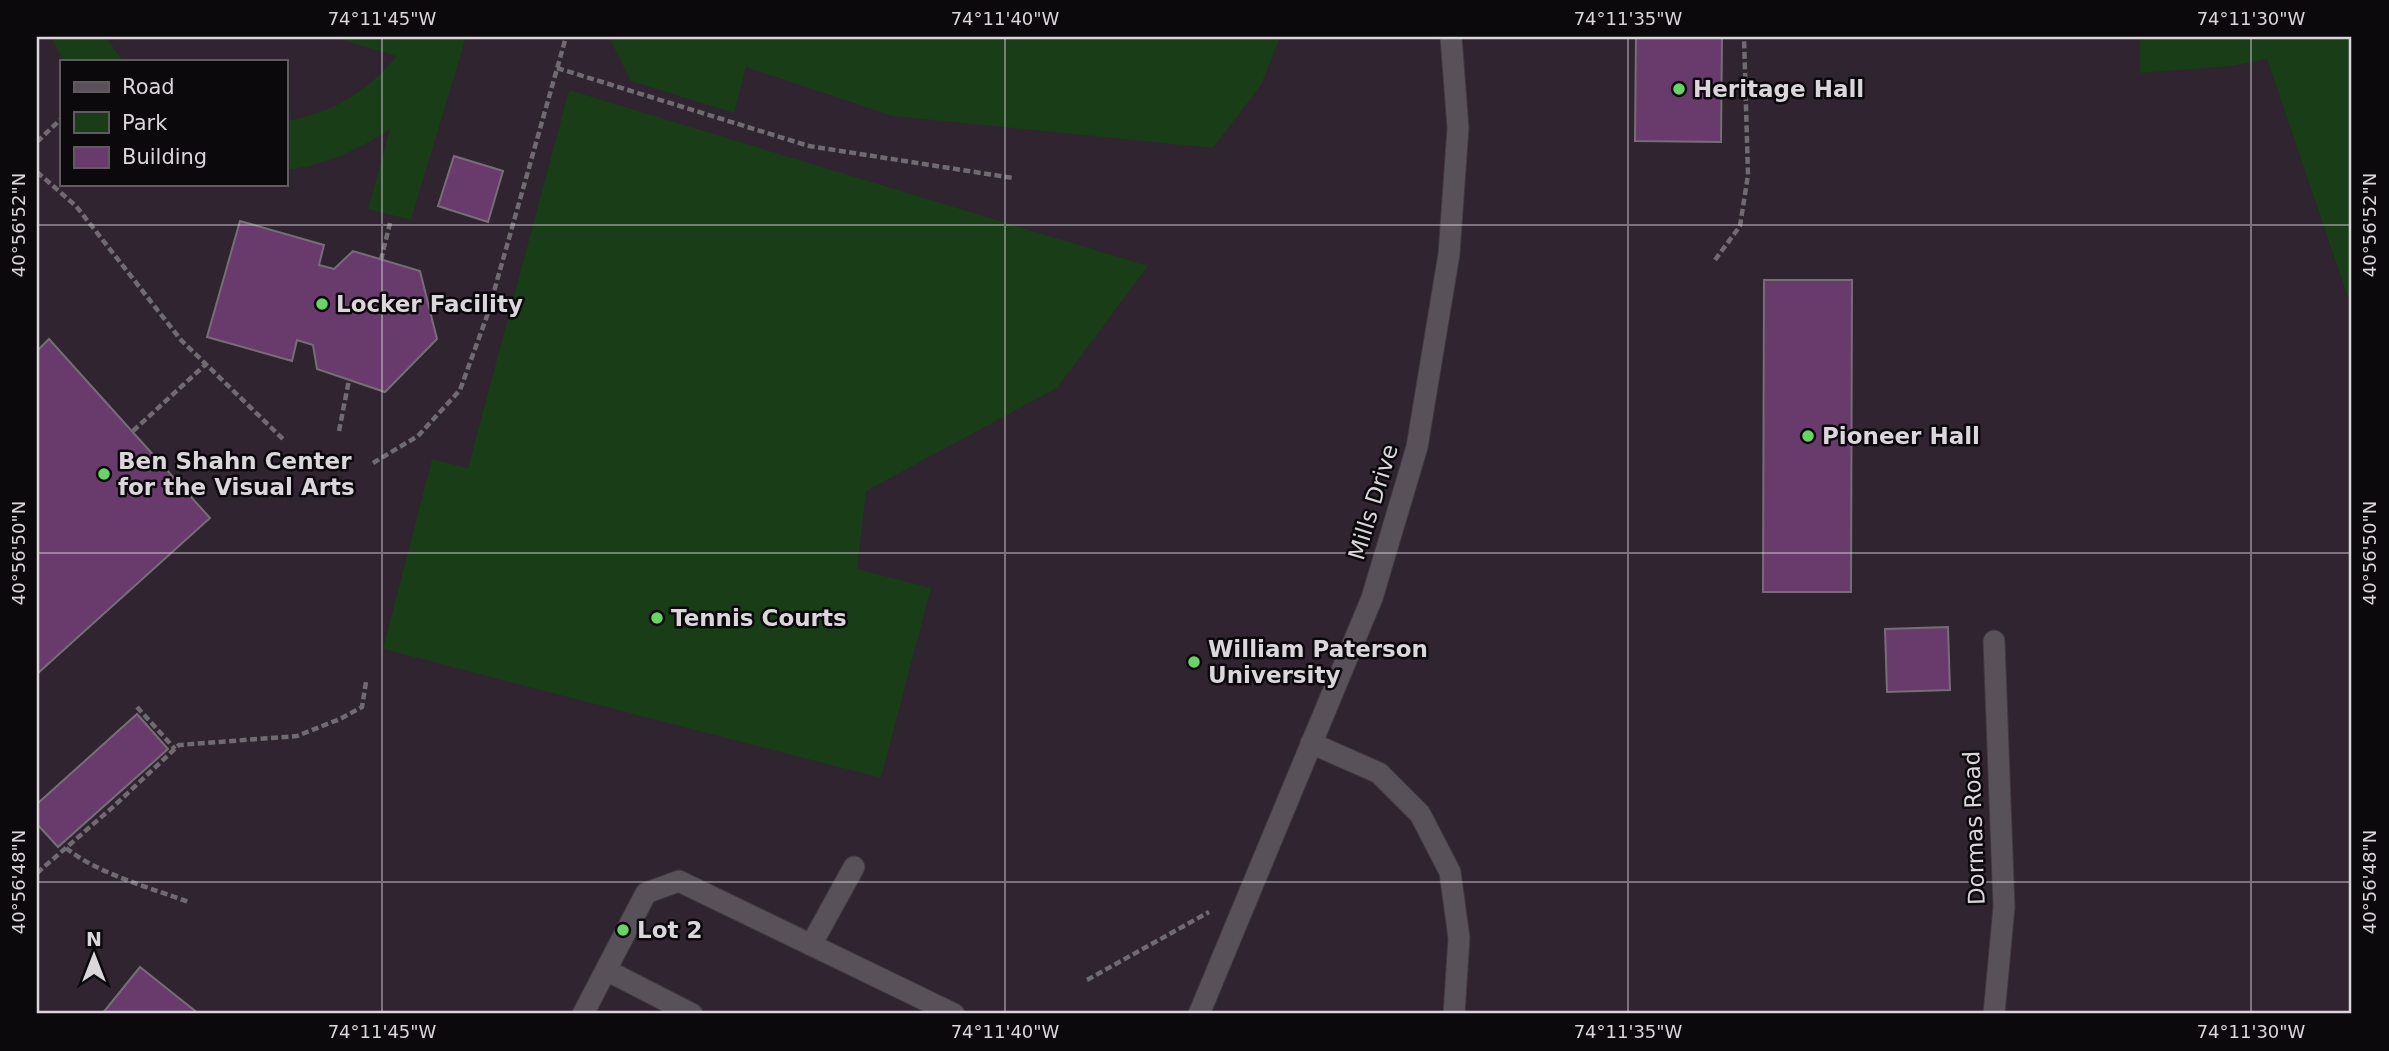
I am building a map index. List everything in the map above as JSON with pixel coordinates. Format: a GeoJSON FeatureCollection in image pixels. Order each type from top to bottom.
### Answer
{"type":"FeatureCollection","features":[{"type":"Feature","properties":{"kind":"street","name":"Mills Drive"},"geometry":{"type":"LineString","coordinates":[[1199,1014],[1372,598],[1417,447],[1449,254],[1458,128],[1451,37]]}},
{"type":"Feature","properties":{"kind":"street","name":"Dormas Road"},"geometry":{"type":"LineString","coordinates":[[1994,641],[2004,906],[1994,1014]]}},
{"type":"Feature","properties":{"kind":"street"},"geometry":{"type":"LineString","coordinates":[[1311,743],[1379,773],[1420,814],[1450,872],[1459,938],[1454,1014]]}},
{"type":"Feature","properties":{"kind":"street"},"geometry":{"type":"LineString","coordinates":[[811,945],[854,867]]}},
{"type":"Feature","properties":{"kind":"street"},"geometry":{"type":"LineString","coordinates":[[583,1014],[646,893],[679,881],[954,1014]]}},
{"type":"Feature","properties":{"kind":"street"},"geometry":{"type":"LineString","coordinates":[[606,970],[692,1014]]}},
{"type":"Feature","properties":{"kind":"path"},"geometry":{"type":"LineString","coordinates":[[373,463],[418,436],[460,390],[487,316],[566,37]]}},
{"type":"Feature","properties":{"kind":"path"},"geometry":{"type":"LineString","coordinates":[[1715,260],[1740,226],[1748,175],[1744,37]]}},
{"type":"Feature","properties":{"kind":"path"},"geometry":{"type":"LineString","coordinates":[[557,68],[809,146],[1013,178]]}},
{"type":"Feature","properties":{"kind":"path"},"geometry":{"type":"LineString","coordinates":[[37,142],[60,120]]}},
{"type":"Feature","properties":{"kind":"path"},"geometry":{"type":"LineString","coordinates":[[37,172],[76,206],[181,340],[284,440]]}},
{"type":"Feature","properties":{"kind":"path"},"geometry":{"type":"LineString","coordinates":[[381,260],[390,223]]}},
{"type":"Feature","properties":{"kind":"path"},"geometry":{"type":"LineString","coordinates":[[133,431],[206,364]]}},
{"type":"Feature","properties":{"kind":"path"},"geometry":{"type":"LineString","coordinates":[[339,431],[349,380]]}},
{"type":"Feature","properties":{"kind":"path"},"geometry":{"type":"LineString","coordinates":[[37,873],[180,745],[298,736],[341,719],[362,707],[366,682]]}},
{"type":"Feature","properties":{"kind":"path"},"geometry":{"type":"LineString","coordinates":[[137,707],[176,749]]}},
{"type":"Feature","properties":{"kind":"path"},"geometry":{"type":"LineString","coordinates":[[66,848],[102,869],[189,902]]}},
{"type":"Feature","properties":{"kind":"path"},"geometry":{"type":"LineString","coordinates":[[1087,980],[1252,888]]}},
{"type":"Feature","properties":{"kind":"shaded area","name":"William Paterson University"},"geometry":{"type":"Polygon","coordinates":[[[37,37],[2260,37],[2352,310],[2352,1014],[37,1014],[37,37]]]}},
{"type":"Feature","properties":{"kind":"green space"},"geometry":{"type":"Polygon","coordinates":[[[51,37],[106,37],[122,60],[63,60],[51,37]]]}},
{"type":"Feature","properties":{"kind":"green space"},"geometry":{"type":"Polygon","coordinates":[[[333,37],[466,37],[411,220],[368,209],[390,129],[340,156],[287,170],[287,121],[317,113],[347,99],[374,80],[396,56],[333,37]]]}},
{"type":"Feature","properties":{"kind":"green space"},"geometry":{"type":"Polygon","coordinates":[[[609,37],[1280,37],[1261,85],[1213,148],[893,116],[746,67],[734,113],[631,81],[609,37]]]}},
{"type":"Feature","properties":{"kind":"green space"},"geometry":{"type":"Polygon","coordinates":[[[2140,37],[2352,37],[2352,310],[2267,59],[2231,66],[2140,73],[2140,37]]]}},
{"type":"Feature","properties":{"kind":"green space"},"geometry":{"type":"Polygon","coordinates":[[[569,90],[1148,266],[1057,388],[866,491],[857,569],[931,588],[881,778],[383,649],[432,459],[468,468],[569,90]]]}},
{"type":"Feature","properties":{"kind":"building","name":"Heritage Hall"},"geometry":{"type":"Polygon","coordinates":[[[1636,37],[1722,37],[1721,142],[1635,141],[1636,37]]]}},
{"type":"Feature","properties":{"kind":"building"},"geometry":{"type":"Polygon","coordinates":[[[454,156],[503,171],[488,222],[438,206],[454,156]]]}},
{"type":"Feature","properties":{"kind":"building","name":"Locker Facility"},"geometry":{"type":"Polygon","coordinates":[[[240,221],[324,245],[319,265],[334,269],[353,251],[420,271],[437,339],[385,392],[317,369],[313,345],[297,340],[292,361],[207,337],[240,221]]]}},
{"type":"Feature","properties":{"kind":"building","name":"Pioneer Hall"},"geometry":{"type":"Polygon","coordinates":[[[1764,280],[1852,280],[1851,592],[1763,592],[1764,280]]]}},
{"type":"Feature","properties":{"kind":"building","name":"Ben Shahn Center for the Visual Arts"},"geometry":{"type":"Polygon","coordinates":[[[49,339],[210,518],[37,674],[37,351],[49,339]]]}},
{"type":"Feature","properties":{"kind":"building"},"geometry":{"type":"Polygon","coordinates":[[[1948,627],[1950,690],[1887,692],[1885,629],[1948,627]]]}},
{"type":"Feature","properties":{"kind":"building"},"geometry":{"type":"Polygon","coordinates":[[[137,714],[168,749],[58,847],[37,824],[37,804],[137,714]]]}},
{"type":"Feature","properties":{"kind":"building"},"geometry":{"type":"Polygon","coordinates":[[[140,967],[199,1014],[102,1014],[140,967]]]}},
{"type":"Feature","properties":{"kind":"place","name":"Heritage Hall"},"geometry":{"type":"Point","coordinates":[1679,89]}},
{"type":"Feature","properties":{"kind":"place","name":"Locker Facility"},"geometry":{"type":"Point","coordinates":[322,304]}},
{"type":"Feature","properties":{"kind":"place","name":"Pioneer Hall"},"geometry":{"type":"Point","coordinates":[1808,436]}},
{"type":"Feature","properties":{"kind":"place","name":"Ben Shahn Center for the Visual Arts"},"geometry":{"type":"Point","coordinates":[104,474]}},
{"type":"Feature","properties":{"kind":"place","name":"Tennis Courts"},"geometry":{"type":"Point","coordinates":[657,618]}},
{"type":"Feature","properties":{"kind":"place","name":"William Paterson University"},"geometry":{"type":"Point","coordinates":[1194,662]}},
{"type":"Feature","properties":{"kind":"place","name":"Lot 2"},"geometry":{"type":"Point","coordinates":[623,930]}}]}
